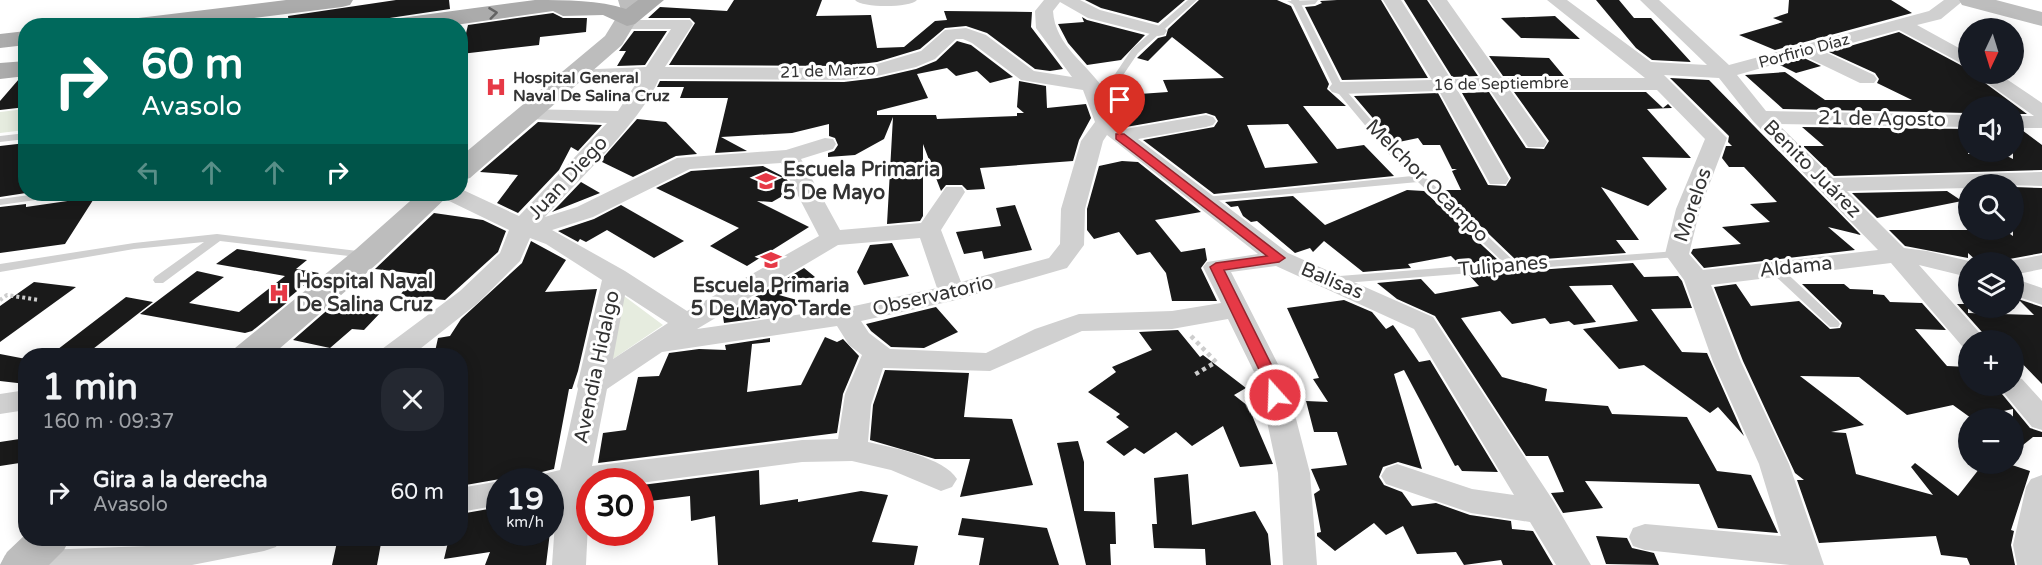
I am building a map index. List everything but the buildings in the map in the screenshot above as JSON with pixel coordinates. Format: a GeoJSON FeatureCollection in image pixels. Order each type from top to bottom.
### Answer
{"type":"FeatureCollection","features":[{"type":"Feature","properties":{"kind":"main road"},"geometry":{"type":"LineString","coordinates":[[195,18],[342,0]]}},
{"type":"Feature","properties":{"kind":"main road"},"geometry":{"type":"LineString","coordinates":[[458,18],[585,0]]}},
{"type":"Feature","properties":{"kind":"main road"},"geometry":{"type":"LineString","coordinates":[[522,10],[607,8],[627,14],[653,0]]}},
{"type":"Feature","properties":{"kind":"main road"},"geometry":{"type":"LineString","coordinates":[[0,40],[18,39]]}},
{"type":"Feature","properties":{"kind":"main road"},"geometry":{"type":"LineString","coordinates":[[0,71],[18,69]]}},
{"type":"Feature","properties":{"kind":"street"},"geometry":{"type":"LineString","coordinates":[[864,0],[908,0]]}},
{"type":"Feature","properties":{"kind":"street"},"geometry":{"type":"LineString","coordinates":[[1053,0],[1044,11],[1045,28],[1092,90],[1113,129],[1206,121]]}},
{"type":"Feature","properties":{"kind":"street"},"geometry":{"type":"LineString","coordinates":[[1067,0],[1094,14],[1158,31]]}},
{"type":"Feature","properties":{"kind":"street"},"geometry":{"type":"LineString","coordinates":[[1392,0],[1445,85],[1498,179]]}},
{"type":"Feature","properties":{"kind":"street"},"geometry":{"type":"LineString","coordinates":[[1438,0],[1536,142]]}},
{"type":"Feature","properties":{"kind":"street","name":"Morelos"},"geometry":{"type":"LineString","coordinates":[[1556,0],[1646,68],[1716,138],[1688,209],[1677,254],[1696,279],[1727,362],[1774,464],[1805,558]]}},
{"type":"Feature","properties":{"kind":"street","name":"Benito Juárez"},"geometry":{"type":"LineString","coordinates":[[1649,0],[1725,72],[1760,117],[1897,255],[1963,330]]}},
{"type":"Feature","properties":{"kind":"street","name":"Porfirio Díaz"},"geometry":{"type":"LineString","coordinates":[[1646,68],[1725,72],[1935,15],[1956,0]]}},
{"type":"Feature","properties":{"kind":"street"},"geometry":{"type":"LineString","coordinates":[[1970,0],[2042,19]]}},
{"type":"Feature","properties":{"kind":"street"},"geometry":{"type":"LineString","coordinates":[[1990,0],[2042,3]]}},
{"type":"Feature","properties":{"kind":"street","name":"Juan Diego"},"geometry":{"type":"LineString","coordinates":[[402,348],[468,297],[511,256],[522,227],[624,117],[644,91],[652,72],[684,24],[627,14]]}},
{"type":"Feature","properties":{"kind":"street"},"geometry":{"type":"LineString","coordinates":[[468,165],[614,40],[627,14]]}},
{"type":"Feature","properties":{"kind":"street"},"geometry":{"type":"LineString","coordinates":[[1901,24],[1958,55]]}},
{"type":"Feature","properties":{"kind":"street","name":"21 de Marzo"},"geometry":{"type":"LineString","coordinates":[[573,76],[652,72],[844,74],[909,63],[928,55],[951,34],[966,33],[979,39],[1028,76],[1092,90]]}},
{"type":"Feature","properties":{"kind":"street"},"geometry":{"type":"LineString","coordinates":[[1807,51],[1867,79]]}},
{"type":"Feature","properties":{"kind":"street","name":"16 de Septiembre"},"geometry":{"type":"LineString","coordinates":[[1339,88],[1496,84],[1573,75],[1663,84]]}},
{"type":"Feature","properties":{"kind":"street"},"geometry":{"type":"LineString","coordinates":[[2001,84],[2042,112]]}},
{"type":"Feature","properties":{"kind":"street"},"geometry":{"type":"LineString","coordinates":[[530,113],[624,117]]}},
{"type":"Feature","properties":{"kind":"street","name":"21 de Agosto"},"geometry":{"type":"LineString","coordinates":[[1760,117],[1958,121]]}},
{"type":"Feature","properties":{"kind":"street"},"geometry":{"type":"LineString","coordinates":[[2024,122],[2042,122]]}},
{"type":"Feature","properties":{"kind":"street","name":"Balisas"},"geometry":{"type":"LineString","coordinates":[[1113,129],[1279,258],[1424,323],[1441,354],[1543,511],[1574,565]]}},
{"type":"Feature","properties":{"kind":"street","name":"Observatorio"},"geometry":{"type":"LineString","coordinates":[[655,344],[846,316],[952,293],[1058,263],[1072,245],[1073,208],[1092,141],[1113,129]]}},
{"type":"Feature","properties":{"kind":"street"},"geometry":{"type":"LineString","coordinates":[[522,227],[556,222],[585,212],[685,163],[788,156],[825,144]]}},
{"type":"Feature","properties":{"kind":"street"},"geometry":{"type":"LineString","coordinates":[[788,156],[832,238]]}},
{"type":"Feature","properties":{"kind":"street"},"geometry":{"type":"LineString","coordinates":[[1830,185],[2042,179]]}},
{"type":"Feature","properties":{"kind":"street"},"geometry":{"type":"LineString","coordinates":[[929,230],[954,192]]}},
{"type":"Feature","properties":{"kind":"street"},"geometry":{"type":"LineString","coordinates":[[258,348],[367,256],[424,201]]}},
{"type":"Feature","properties":{"kind":"street"},"geometry":{"type":"LineString","coordinates":[[447,201],[555,239],[687,323]]}},
{"type":"Feature","properties":{"kind":"street"},"geometry":{"type":"LineString","coordinates":[[929,230],[952,293]]}},
{"type":"Feature","properties":{"kind":"street"},"geometry":{"type":"LineString","coordinates":[[591,386],[687,323],[832,238],[929,230]]}},
{"type":"Feature","properties":{"kind":"street","name":"Aldama"},"geometry":{"type":"LineString","coordinates":[[1696,279],[1897,255],[1927,258],[1958,266]]}},
{"type":"Feature","properties":{"kind":"street"},"geometry":{"type":"LineString","coordinates":[[1279,258],[1216,267],[1272,380],[1294,473],[1300,565]]}},
{"type":"Feature","properties":{"kind":"street"},"geometry":{"type":"LineString","coordinates":[[2024,265],[2042,262]]}},
{"type":"Feature","properties":{"kind":"street","name":"Avendia Hidalgo"},"geometry":{"type":"LineString","coordinates":[[564,474],[591,386],[616,276]]}},
{"type":"Feature","properties":{"kind":"street"},"geometry":{"type":"LineString","coordinates":[[2024,290],[2042,297]]}},
{"type":"Feature","properties":{"kind":"street"},"geometry":{"type":"LineString","coordinates":[[852,450],[860,386],[872,362],[884,358],[990,362],[1045,335],[1078,323],[1180,318],[1236,309]]}},
{"type":"Feature","properties":{"kind":"street"},"geometry":{"type":"LineString","coordinates":[[846,316],[859,339],[884,358]]}},
{"type":"Feature","properties":{"kind":"street"},"geometry":{"type":"LineString","coordinates":[[2021,396],[2042,420]]}},
{"type":"Feature","properties":{"kind":"street"},"geometry":{"type":"LineString","coordinates":[[0,404],[18,401]]}},
{"type":"Feature","properties":{"kind":"street"},"geometry":{"type":"LineString","coordinates":[[564,481],[802,451],[852,450],[898,460],[941,479]]}},
{"type":"Feature","properties":{"kind":"street"},"geometry":{"type":"LineString","coordinates":[[1397,476],[1471,501],[1543,511]]}},
{"type":"Feature","properties":{"kind":"street"},"geometry":{"type":"LineString","coordinates":[[2034,565],[2030,545],[2041,491]]}},
{"type":"Feature","properties":{"kind":"street"},"geometry":{"type":"LineString","coordinates":[[468,499],[486,496]]}},
{"type":"Feature","properties":{"kind":"street","name":"Avendia Hidalgo"},"geometry":{"type":"LineString","coordinates":[[564,505],[569,565]]}},
{"type":"Feature","properties":{"kind":"street"},"geometry":{"type":"LineString","coordinates":[[1645,537],[1805,558]]}},
{"type":"Feature","properties":{"kind":"street"},"geometry":{"type":"LineString","coordinates":[[20,565],[40,546]]}},
{"type":"Feature","properties":{"kind":"street"},"geometry":{"type":"LineString","coordinates":[[20,565],[185,546]]}},
{"type":"Feature","properties":{"kind":"lane"},"geometry":{"type":"LineString","coordinates":[[1092,90],[1112,85],[1135,51],[1193,0]]}},
{"type":"Feature","properties":{"kind":"lane","name":"Melchor Ocampo"},"geometry":{"type":"LineString","coordinates":[[1300,0],[1339,88],[1393,152],[1512,265]]}},
{"type":"Feature","properties":{"kind":"lane"},"geometry":{"type":"LineString","coordinates":[[0,139],[18,137]]}},
{"type":"Feature","properties":{"kind":"lane"},"geometry":{"type":"LineString","coordinates":[[1206,200],[1422,178]]}},
{"type":"Feature","properties":{"kind":"lane"},"geometry":{"type":"LineString","coordinates":[[0,202],[18,199]]}},
{"type":"Feature","properties":{"kind":"lane"},"geometry":{"type":"LineString","coordinates":[[0,268],[134,246],[218,237],[367,256]]}},
{"type":"Feature","properties":{"kind":"lane"},"geometry":{"type":"LineString","coordinates":[[159,280],[218,237]]}},
{"type":"Feature","properties":{"kind":"lane","name":"Tulipanes"},"geometry":{"type":"LineString","coordinates":[[1330,280],[1677,254]]}},
{"type":"Feature","properties":{"kind":"lane"},"geometry":{"type":"LineString","coordinates":[[1775,268],[1834,324]]}},
{"type":"Feature","properties":{"kind":"path"},"geometry":{"type":"LineString","coordinates":[[0,300],[7,295],[39,300]]}},
{"type":"Feature","properties":{"kind":"path"},"geometry":{"type":"LineString","coordinates":[[1180,318],[1181,326],[1216,362],[1194,375]]}},
{"type":"Feature","properties":{"kind":"shaded area"},"geometry":{"type":"Polygon","coordinates":[[[18,110],[18,131],[0,133],[0,112],[18,110]]]}},
{"type":"Feature","properties":{"kind":"shaded area"},"geometry":{"type":"Polygon","coordinates":[[[624,296],[663,325],[610,361],[624,296]]]}},
{"type":"Feature","properties":{"kind":"place","name":"Hospital General Naval De Salina Cruz"},"geometry":{"type":"Point","coordinates":[496,87]}},
{"type":"Feature","properties":{"kind":"place","name":"Escuela Primaria 5 De Mayo"},"geometry":{"type":"Point","coordinates":[766,181]}},
{"type":"Feature","properties":{"kind":"place","name":"Escuela Primaria 5 De Mayo Tarde"},"geometry":{"type":"Point","coordinates":[771,260]}},
{"type":"Feature","properties":{"kind":"place","name":"Hospital Naval De Salina Cruz"},"geometry":{"type":"Point","coordinates":[279,293]}},
{"type":"Feature","properties":{"kind":"route"},"geometry":{"type":"LineString","coordinates":[[1120,136],[1279,258],[1216,267],[1272,380],[1275,395]]}}]}
